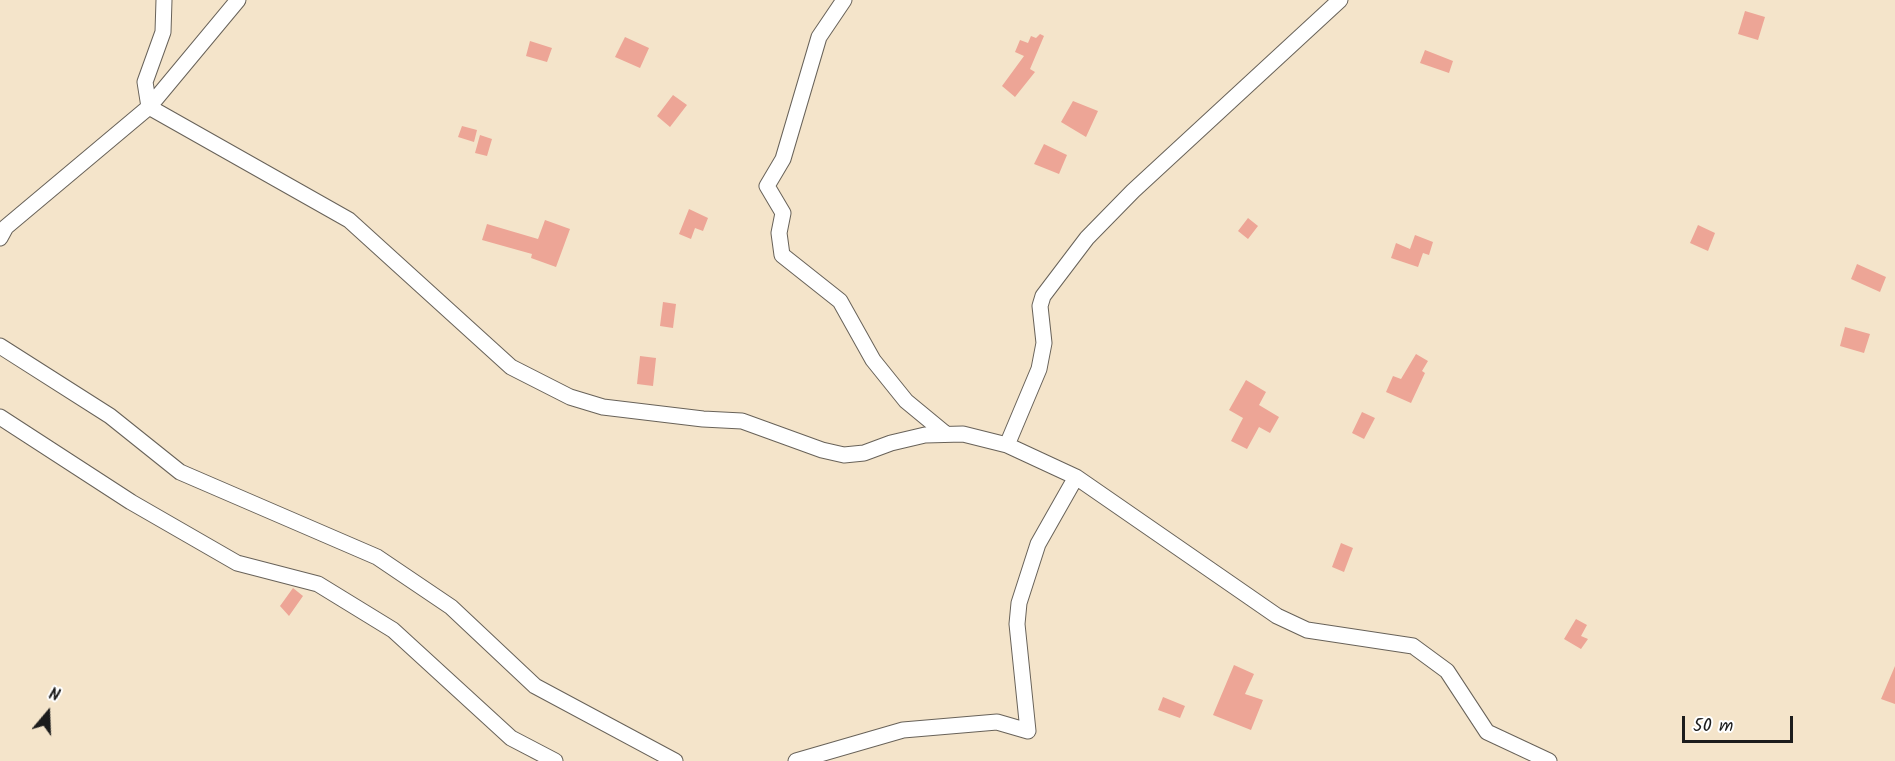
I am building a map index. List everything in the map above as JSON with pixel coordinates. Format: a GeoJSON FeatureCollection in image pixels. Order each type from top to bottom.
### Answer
{"type":"FeatureCollection","features":[{"type":"Feature","properties":{"kind":"street"},"geometry":{"type":"LineString","coordinates":[[149,107],[145,82],[164,32],[164,0]]}},
{"type":"Feature","properties":{"kind":"street"},"geometry":{"type":"LineString","coordinates":[[0,238],[6,227],[149,107],[238,0]]}},
{"type":"Feature","properties":{"kind":"street"},"geometry":{"type":"LineString","coordinates":[[844,0],[819,37],[783,159],[768,186],[783,213],[780,233],[782,255],[840,301],[873,360],[906,401],[946,434]]}},
{"type":"Feature","properties":{"kind":"street"},"geometry":{"type":"LineString","coordinates":[[1007,445],[1040,369],[1044,343],[1040,306],[1043,296],[1087,238],[1133,191],[1332,2]]}},
{"type":"Feature","properties":{"kind":"street"},"geometry":{"type":"LineString","coordinates":[[149,107],[349,220],[510,367],[570,397],[603,407],[703,419],[742,421],[822,450],[844,455],[864,453],[891,443],[925,435],[963,434],[1007,445],[1076,477],[1277,616],[1307,630],[1413,646],[1447,671],[1487,732],[1549,761]]}},
{"type":"Feature","properties":{"kind":"street"},"geometry":{"type":"LineString","coordinates":[[0,346],[110,416],[180,472],[377,557],[451,607],[534,686],[675,761]]}},
{"type":"Feature","properties":{"kind":"street"},"geometry":{"type":"LineString","coordinates":[[0,417],[131,502],[237,563],[318,584],[393,630],[511,738],[555,761]]}},
{"type":"Feature","properties":{"kind":"street"},"geometry":{"type":"LineString","coordinates":[[796,761],[903,730],[997,722],[1028,731],[1017,624],[1018,603],[1038,544],[1076,477]]}},
{"type":"Feature","properties":{"kind":"building"},"geometry":{"type":"Polygon","coordinates":[[[1745,11],[1765,17],[1758,40],[1738,34],[1745,11]]]}},
{"type":"Feature","properties":{"kind":"building"},"geometry":{"type":"Polygon","coordinates":[[[1040,34],[1044,36],[1030,69],[1035,72],[1015,97],[1002,86],[1024,56],[1015,52],[1020,40],[1028,43],[1031,36],[1036,38],[1040,34]]]}},
{"type":"Feature","properties":{"kind":"building"},"geometry":{"type":"Polygon","coordinates":[[[625,37],[649,48],[640,68],[615,57],[625,37]]]}},
{"type":"Feature","properties":{"kind":"building"},"geometry":{"type":"Polygon","coordinates":[[[530,41],[552,48],[547,62],[526,56],[530,41]]]}},
{"type":"Feature","properties":{"kind":"building"},"geometry":{"type":"Polygon","coordinates":[[[1425,50],[1453,61],[1449,73],[1420,63],[1425,50]]]}},
{"type":"Feature","properties":{"kind":"building"},"geometry":{"type":"Polygon","coordinates":[[[673,95],[687,105],[670,127],[657,116],[673,95]]]}},
{"type":"Feature","properties":{"kind":"building"},"geometry":{"type":"Polygon","coordinates":[[[1073,101],[1098,111],[1086,137],[1061,122],[1073,101]]]}},
{"type":"Feature","properties":{"kind":"building"},"geometry":{"type":"Polygon","coordinates":[[[462,126],[477,130],[474,142],[458,137],[462,126]]]}},
{"type":"Feature","properties":{"kind":"building"},"geometry":{"type":"Polygon","coordinates":[[[480,135],[492,139],[487,156],[475,153],[480,135]]]}},
{"type":"Feature","properties":{"kind":"building"},"geometry":{"type":"Polygon","coordinates":[[[1044,144],[1067,155],[1059,174],[1034,164],[1044,144]]]}},
{"type":"Feature","properties":{"kind":"building"},"geometry":{"type":"Polygon","coordinates":[[[689,209],[708,218],[703,231],[695,228],[691,239],[679,234],[689,209]]]}},
{"type":"Feature","properties":{"kind":"building"},"geometry":{"type":"Polygon","coordinates":[[[1248,218],[1258,226],[1248,239],[1238,231],[1248,218]]]}},
{"type":"Feature","properties":{"kind":"building"},"geometry":{"type":"Polygon","coordinates":[[[545,220],[570,229],[556,267],[531,258],[532,254],[482,240],[487,224],[538,239],[545,220]]]}},
{"type":"Feature","properties":{"kind":"building"},"geometry":{"type":"Polygon","coordinates":[[[1698,225],[1715,233],[1708,251],[1690,243],[1698,225]]]}},
{"type":"Feature","properties":{"kind":"building"},"geometry":{"type":"Polygon","coordinates":[[[1415,235],[1433,242],[1429,255],[1423,253],[1418,267],[1391,258],[1396,243],[1410,249],[1415,235]]]}},
{"type":"Feature","properties":{"kind":"building"},"geometry":{"type":"Polygon","coordinates":[[[1857,264],[1886,277],[1880,292],[1851,279],[1857,264]]]}},
{"type":"Feature","properties":{"kind":"building"},"geometry":{"type":"Polygon","coordinates":[[[663,302],[676,304],[673,328],[660,326],[663,302]]]}},
{"type":"Feature","properties":{"kind":"building"},"geometry":{"type":"Polygon","coordinates":[[[1845,327],[1870,334],[1864,353],[1840,346],[1845,327]]]}},
{"type":"Feature","properties":{"kind":"building"},"geometry":{"type":"Polygon","coordinates":[[[1416,354],[1428,361],[1422,371],[1425,373],[1411,403],[1386,392],[1393,376],[1401,379],[1416,354]]]}},
{"type":"Feature","properties":{"kind":"building"},"geometry":{"type":"Polygon","coordinates":[[[640,356],[656,358],[653,386],[637,384],[640,356]]]}},
{"type":"Feature","properties":{"kind":"building"},"geometry":{"type":"Polygon","coordinates":[[[1246,380],[1266,392],[1259,405],[1279,417],[1270,433],[1259,427],[1247,449],[1231,441],[1243,418],[1229,410],[1246,380]]]}},
{"type":"Feature","properties":{"kind":"building"},"geometry":{"type":"Polygon","coordinates":[[[1362,412],[1375,418],[1364,439],[1352,433],[1362,412]]]}},
{"type":"Feature","properties":{"kind":"building"},"geometry":{"type":"Polygon","coordinates":[[[1341,543],[1353,548],[1344,572],[1332,567],[1341,543]]]}},
{"type":"Feature","properties":{"kind":"building"},"geometry":{"type":"Polygon","coordinates":[[[293,588],[303,596],[289,616],[280,606],[293,588]]]}},
{"type":"Feature","properties":{"kind":"building"},"geometry":{"type":"Polygon","coordinates":[[[1576,619],[1587,625],[1581,636],[1588,639],[1581,649],[1564,639],[1576,619]]]}},
{"type":"Feature","properties":{"kind":"building"},"geometry":{"type":"Polygon","coordinates":[[[1234,665],[1254,674],[1245,694],[1263,700],[1251,730],[1213,715],[1234,665]]]}},
{"type":"Feature","properties":{"kind":"building"},"geometry":{"type":"Polygon","coordinates":[[[1895,666],[1895,704],[1881,699],[1895,666]]]}},
{"type":"Feature","properties":{"kind":"building"},"geometry":{"type":"Polygon","coordinates":[[[1163,697],[1185,706],[1180,718],[1158,710],[1163,697]]]}}]}
